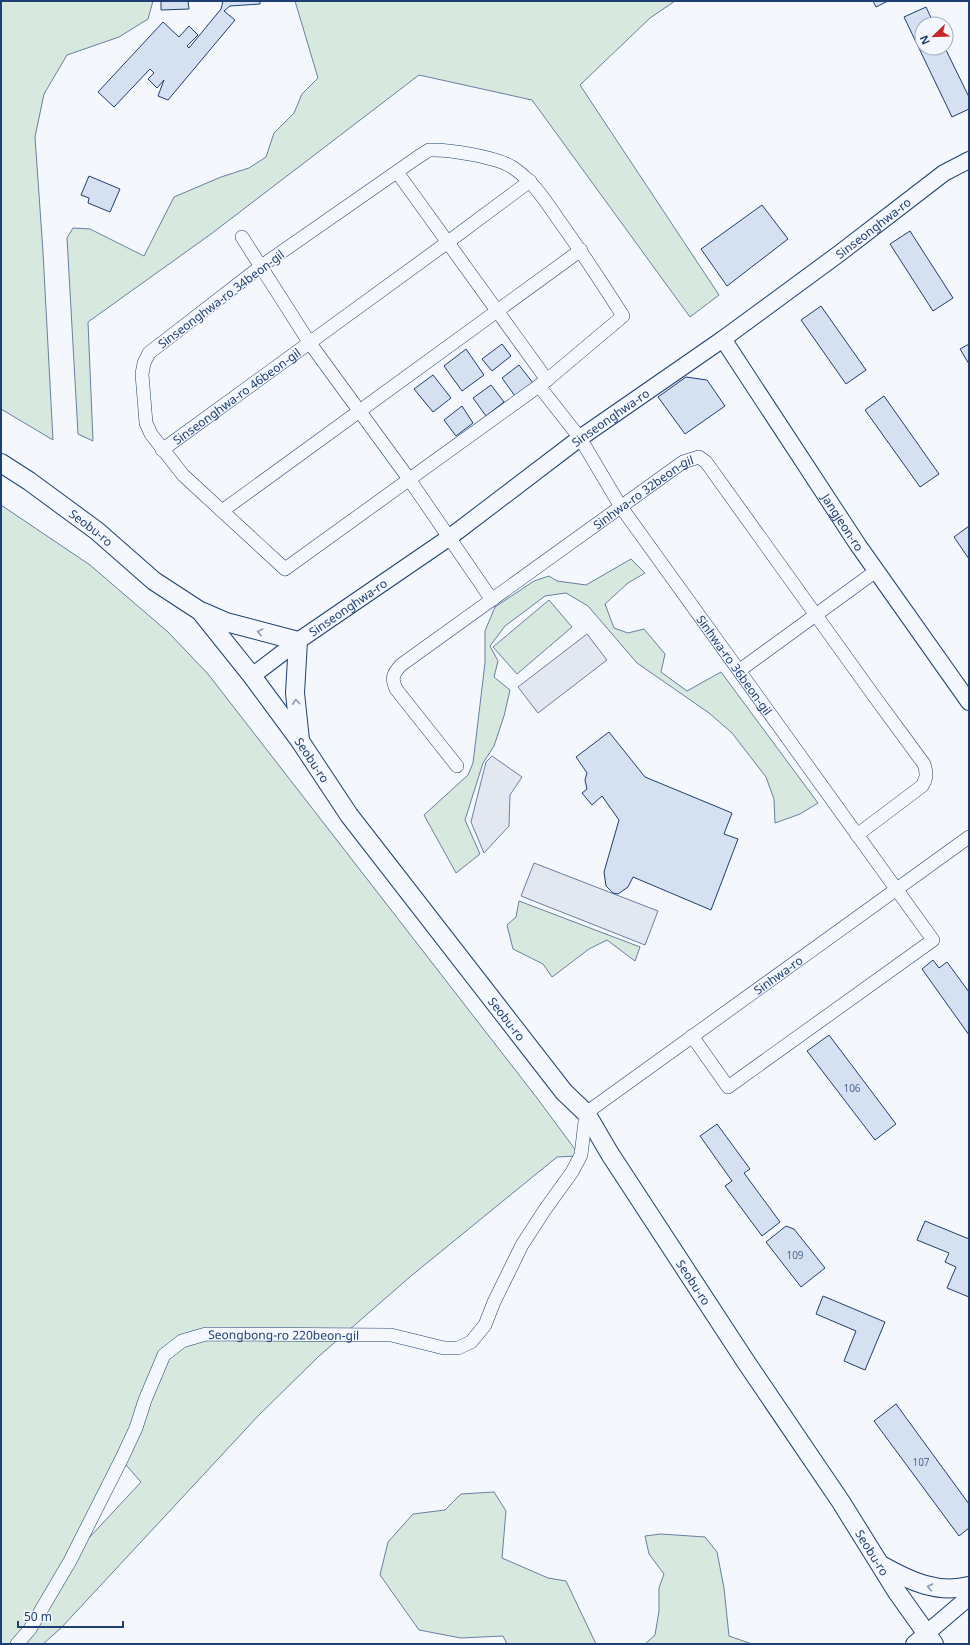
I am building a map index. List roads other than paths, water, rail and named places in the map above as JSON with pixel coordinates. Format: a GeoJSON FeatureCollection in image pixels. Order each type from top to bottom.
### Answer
{"type":"FeatureCollection","features":[{"type":"Feature","properties":{"kind":"main road","name":"Seobu-ro"},"geometry":{"type":"LineString","coordinates":[[1,463],[29,481],[97,531],[154,581],[200,611],[252,676],[300,741],[353,820],[564,1092],[586,1113],[610,1154],[746,1362],[841,1502],[881,1565],[925,1640]]}},
{"type":"Feature","properties":{"kind":"main road"},"geometry":{"type":"LineString","coordinates":[[200,611],[226,622],[298,641],[295,693],[300,741]]}},
{"type":"Feature","properties":{"kind":"main road"},"geometry":{"type":"LineString","coordinates":[[881,1565],[904,1578],[928,1587],[943,1589],[969,1586]]}},
{"type":"Feature","properties":{"kind":"street","name":"Sinseonghwa-ro 34beon-gil"},"geometry":{"type":"LineString","coordinates":[[409,479],[285,568],[182,475],[162,450],[151,434],[146,423],[142,374],[144,363],[149,353],[260,267],[429,150],[440,150],[491,159],[511,167],[530,181],[581,250],[623,316],[543,383]]}},
{"type":"Feature","properties":{"kind":"street","name":"Sinseonghwa-ro"},"geometry":{"type":"LineString","coordinates":[[252,676],[298,641],[450,537],[580,438],[724,338],[944,174],[969,160]]}},
{"type":"Feature","properties":{"kind":"street","name":"Sinhwa-ro 36beon-gil"},"geometry":{"type":"LineString","coordinates":[[397,172],[498,310],[543,383],[580,438],[621,506],[933,940],[728,1087],[692,1036]]}},
{"type":"Feature","properties":{"kind":"street"},"geometry":{"type":"LineString","coordinates":[[448,242],[530,181]]}},
{"type":"Feature","properties":{"kind":"street","name":"Sinseonghwa-ro 46beon-gil"},"geometry":{"type":"LineString","coordinates":[[242,238],[309,342],[409,479],[492,600]]}},
{"type":"Feature","properties":{"kind":"street","name":"Sinseonghwa-ro 46beon-gil"},"geometry":{"type":"LineString","coordinates":[[162,450],[448,242]]}},
{"type":"Feature","properties":{"kind":"street"},"geometry":{"type":"LineString","coordinates":[[222,511],[581,250]]}},
{"type":"Feature","properties":{"kind":"street","name":"Jangjeon-ro"},"geometry":{"type":"LineString","coordinates":[[724,338],[876,571],[969,702]]}},
{"type":"Feature","properties":{"kind":"street"},"geometry":{"type":"LineString","coordinates":[[409,479],[543,383]]}},
{"type":"Feature","properties":{"kind":"street","name":"Sinhwa-ro 32beon-gil"},"geometry":{"type":"LineString","coordinates":[[458,766],[396,689],[392,681],[394,673],[401,665],[683,462],[699,457],[706,462],[924,764],[927,773],[926,779],[922,786],[858,835]]}},
{"type":"Feature","properties":{"kind":"street"},"geometry":{"type":"LineString","coordinates":[[740,670],[876,571]]}},
{"type":"Feature","properties":{"kind":"street","name":"Sinhwa-ro"},"geometry":{"type":"LineString","coordinates":[[586,1113],[969,837]]}},
{"type":"Feature","properties":{"kind":"street","name":"Seongbong-ro 220beon-gil"},"geometry":{"type":"LineString","coordinates":[[17,1644],[30,1629],[70,1561],[136,1428],[145,1400],[164,1355],[182,1341],[206,1334],[391,1335],[444,1348],[458,1348],[471,1342],[485,1325],[494,1302],[522,1245],[572,1172],[581,1155],[586,1113]]}},
{"type":"Feature","properties":{"kind":"street"},"geometry":{"type":"LineString","coordinates":[[925,1640],[969,1597]]}}]}
